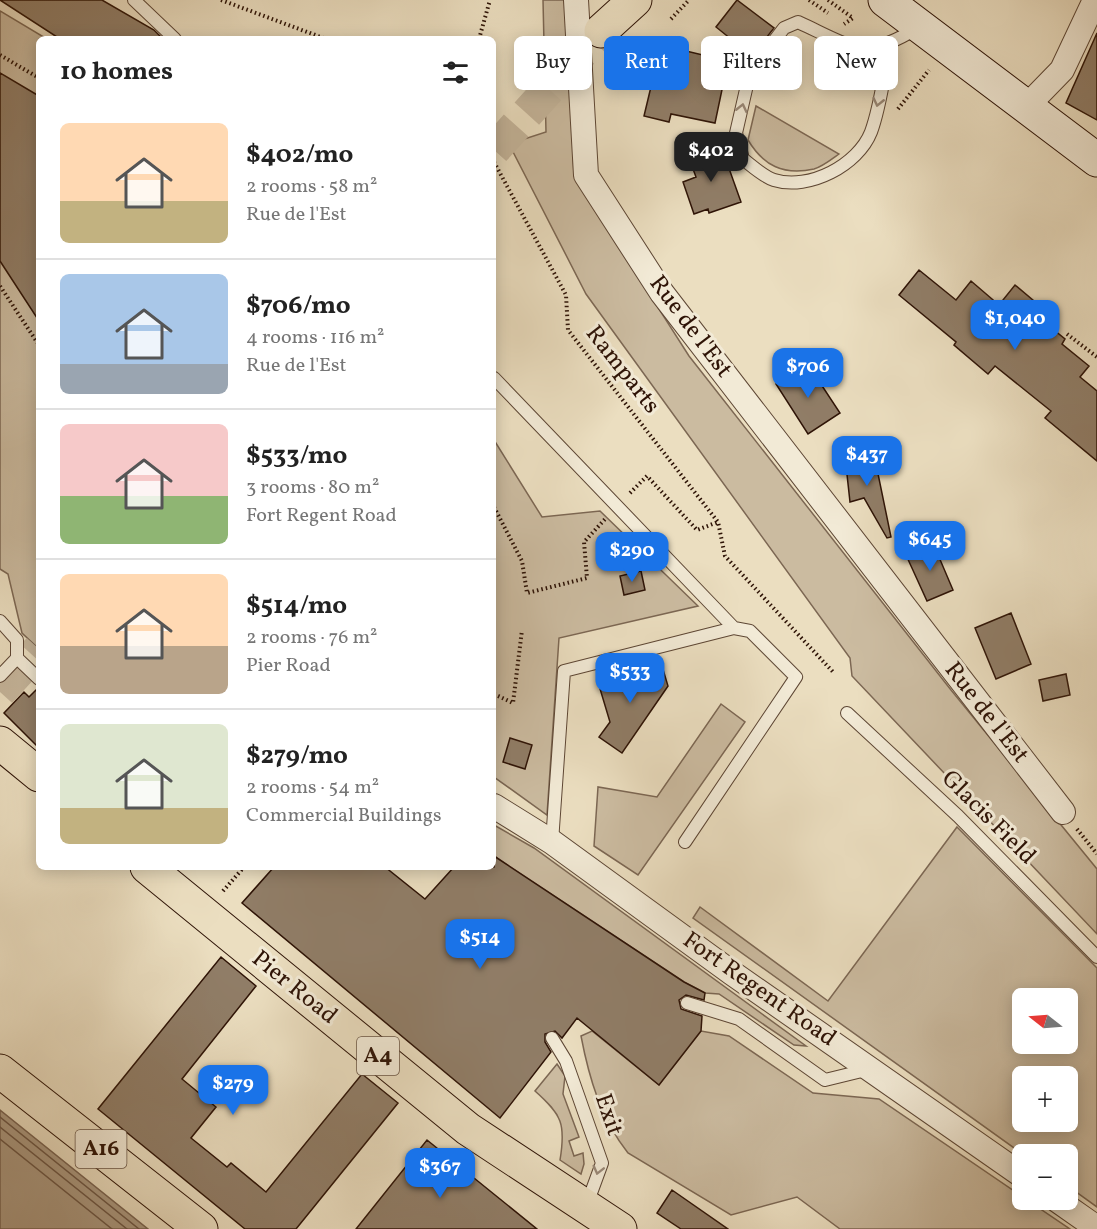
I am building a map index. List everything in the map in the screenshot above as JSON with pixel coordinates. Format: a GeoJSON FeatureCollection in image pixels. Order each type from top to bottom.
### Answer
{"type":"FeatureCollection","features":[{"type":"Feature","properties":{"kind":"main road"},"geometry":{"type":"LineString","coordinates":[[622,0],[601,31],[635,0]]}},
{"type":"Feature","properties":{"kind":"main road"},"geometry":{"type":"LineString","coordinates":[[892,2],[1097,160]]}},
{"type":"Feature","properties":{"kind":"main road"},"geometry":{"type":"LineString","coordinates":[[0,742],[36,772]]}},
{"type":"Feature","properties":{"kind":"main road","name":"Pier Road"},"geometry":{"type":"LineString","coordinates":[[151,870],[468,1130],[620,1229]]}},
{"type":"Feature","properties":{"kind":"main road","name":"A16"},"geometry":{"type":"LineString","coordinates":[[0,1071],[201,1229]]}},
{"type":"Feature","properties":{"kind":"street","name":"Rue de l'Est"},"geometry":{"type":"LineString","coordinates":[[576,0],[586,175],[662,293],[1063,812]]}},
{"type":"Feature","properties":{"kind":"street"},"geometry":{"type":"LineString","coordinates":[[1026,107],[1062,70],[1095,0]]}},
{"type":"Feature","properties":{"kind":"street","name":"Fort Regent Road"},"geometry":{"type":"LineString","coordinates":[[496,807],[552,842],[1012,1168]]}},
{"type":"Feature","properties":{"kind":"street"},"geometry":{"type":"LineString","coordinates":[[1071,1210],[1097,1228]]}},
{"type":"Feature","properties":{"kind":"lane"},"geometry":{"type":"LineString","coordinates":[[134,0],[172,36]]}},
{"type":"Feature","properties":{"kind":"lane"},"geometry":{"type":"LineString","coordinates":[[798,22],[857,49],[890,45],[871,132],[858,151],[834,171],[804,182],[774,180],[743,159],[736,134],[750,72],[784,28],[798,22]]}},
{"type":"Feature","properties":{"kind":"lane"},"geometry":{"type":"LineString","coordinates":[[898,40],[921,26]]}},
{"type":"Feature","properties":{"kind":"lane"},"geometry":{"type":"LineString","coordinates":[[496,380],[734,628]]}},
{"type":"Feature","properties":{"kind":"lane"},"geometry":{"type":"LineString","coordinates":[[0,621],[17,640],[17,658],[0,676]]}},
{"type":"Feature","properties":{"kind":"lane"},"geometry":{"type":"LineString","coordinates":[[552,842],[564,671],[734,628],[750,631],[796,677],[685,842]]}},
{"type":"Feature","properties":{"kind":"lane"},"geometry":{"type":"LineString","coordinates":[[17,658],[36,677]]}},
{"type":"Feature","properties":{"kind":"lane","name":"Glacis Field"},"geometry":{"type":"LineString","coordinates":[[848,712],[957,816],[1097,957]]}},
{"type":"Feature","properties":{"kind":"lane"},"geometry":{"type":"LineString","coordinates":[[687,1004],[739,1019],[825,1080],[871,1069]]}},
{"type":"Feature","properties":{"kind":"lane","name":"Exit"},"geometry":{"type":"LineString","coordinates":[[552,1038],[566,1061],[602,1163],[586,1207]]}},
{"type":"Feature","properties":{"kind":"path"},"geometry":{"type":"LineString","coordinates":[[221,0],[318,36]]}},
{"type":"Feature","properties":{"kind":"path"},"geometry":{"type":"LineString","coordinates":[[479,36],[490,0]]}},
{"type":"Feature","properties":{"kind":"path"},"geometry":{"type":"LineString","coordinates":[[671,19],[689,0]]}},
{"type":"Feature","properties":{"kind":"path"},"geometry":{"type":"LineString","coordinates":[[809,0],[843,24],[853,18],[828,0]]}},
{"type":"Feature","properties":{"kind":"path"},"geometry":{"type":"LineString","coordinates":[[892,116],[959,53]]}},
{"type":"Feature","properties":{"kind":"path"},"geometry":{"type":"LineString","coordinates":[[0,55],[36,76]]}},
{"type":"Feature","properties":{"kind":"path","name":"Ramparts"},"geometry":{"type":"LineString","coordinates":[[496,166],[566,295],[568,330],[717,522],[725,556],[834,673]]}},
{"type":"Feature","properties":{"kind":"path"},"geometry":{"type":"LineString","coordinates":[[0,286],[36,340]]}},
{"type":"Feature","properties":{"kind":"path"},"geometry":{"type":"LineString","coordinates":[[1067,334],[1097,357]]}},
{"type":"Feature","properties":{"kind":"path"},"geometry":{"type":"LineString","coordinates":[[496,511],[522,561],[527,592],[587,578],[584,542],[646,476],[697,530],[717,522]]}},
{"type":"Feature","properties":{"kind":"path"},"geometry":{"type":"LineString","coordinates":[[496,695],[513,703],[522,630]]}},
{"type":"Feature","properties":{"kind":"path"},"geometry":{"type":"LineString","coordinates":[[1063,812],[1097,854]]}},
{"type":"Feature","properties":{"kind":"shaded area"},"geometry":{"type":"Polygon","coordinates":[[[543,0],[567,0],[568,36],[544,36],[543,0]]]}},
{"type":"Feature","properties":{"kind":"shaded area"},"geometry":{"type":"Polygon","coordinates":[[[0,11],[42,36],[36,36],[36,646],[22,633],[8,574],[0,569],[0,11]]]}},
{"type":"Feature","properties":{"kind":"shaded area"},"geometry":{"type":"Polygon","coordinates":[[[545,90],[571,90],[574,176],[689,356],[951,690],[1097,869],[1097,934],[852,676],[850,658],[586,294],[509,144],[546,132],[545,90]]]}},
{"type":"Feature","properties":{"kind":"shaded area"},"geometry":{"type":"Polygon","coordinates":[[[756,106],[839,154],[814,169],[793,171],[775,167],[760,156],[748,140],[756,106]]]}},
{"type":"Feature","properties":{"kind":"shaded area"},"geometry":{"type":"Polygon","coordinates":[[[496,443],[542,517],[600,511],[698,606],[559,638],[547,815],[496,778],[496,443]]]}},
{"type":"Feature","properties":{"kind":"shaded area"},"geometry":{"type":"Polygon","coordinates":[[[721,704],[745,722],[638,875],[594,846],[598,787],[657,797],[721,704]]]}},
{"type":"Feature","properties":{"kind":"shaded area"},"geometry":{"type":"Polygon","coordinates":[[[496,826],[534,848],[806,1046],[794,1045],[719,994],[705,993],[684,982],[496,857],[496,826]]]}},
{"type":"Feature","properties":{"kind":"shaded area"},"geometry":{"type":"Polygon","coordinates":[[[957,827],[1097,968],[1097,1207],[1078,1193],[1078,1144],[1012,1144],[1012,1146],[693,918],[700,907],[828,1001],[957,827]]]}},
{"type":"Feature","properties":{"kind":"shaded area"},"geometry":{"type":"Polygon","coordinates":[[[592,1031],[659,1085],[701,1031],[729,1036],[813,1093],[879,1099],[1012,1190],[1012,1210],[1042,1210],[1070,1229],[840,1229],[797,1197],[731,1215],[628,1153],[610,1126],[597,1098],[581,1036],[592,1031]]]}},
{"type":"Feature","properties":{"kind":"shaded area"},"geometry":{"type":"Polygon","coordinates":[[[557,1064],[565,1076],[563,1094],[579,1137],[569,1141],[574,1156],[583,1153],[584,1164],[581,1174],[560,1160],[562,1129],[560,1121],[551,1107],[535,1091],[557,1064]]]}},
{"type":"Feature","properties":{"kind":"water"},"geometry":{"type":"Polygon","coordinates":[[[0,1110],[148,1229],[0,1229],[0,1110]]]}},
{"type":"Feature","properties":{"kind":"building"},"geometry":{"type":"Polygon","coordinates":[[[0,0],[102,0],[154,30],[160,36],[55,36],[0,0]]]}},
{"type":"Feature","properties":{"kind":"building"},"geometry":{"type":"Polygon","coordinates":[[[737,0],[774,28],[768,36],[727,36],[716,27],[737,0]]]}},
{"type":"Feature","properties":{"kind":"building"},"geometry":{"type":"Polygon","coordinates":[[[1097,33],[1097,120],[1066,103],[1097,33]]]}},
{"type":"Feature","properties":{"kind":"building"},"geometry":{"type":"Polygon","coordinates":[[[689,52],[701,55],[701,90],[722,90],[715,123],[671,114],[669,122],[644,116],[650,90],[689,90],[689,52]]]}},
{"type":"Feature","properties":{"kind":"building"},"geometry":{"type":"Polygon","coordinates":[[[0,73],[36,94],[36,316],[0,261],[0,73]]]}},
{"type":"Feature","properties":{"kind":"building"},"geometry":{"type":"Polygon","coordinates":[[[721,146],[741,202],[709,213],[708,209],[694,214],[683,182],[696,177],[689,158],[721,146]]]}},
{"type":"Feature","properties":{"kind":"building"},"geometry":{"type":"Polygon","coordinates":[[[919,270],[956,300],[971,281],[999,305],[1015,285],[1040,306],[1033,313],[1065,339],[1062,344],[1089,366],[1080,377],[1097,391],[1097,461],[1045,418],[1051,411],[995,366],[988,374],[954,345],[956,342],[899,295],[919,270]]]}},
{"type":"Feature","properties":{"kind":"building"},"geometry":{"type":"Polygon","coordinates":[[[807,363],[840,413],[808,434],[776,384],[807,363]]]}},
{"type":"Feature","properties":{"kind":"building"},"geometry":{"type":"Polygon","coordinates":[[[863,451],[866,464],[876,464],[891,537],[887,538],[864,498],[850,502],[845,456],[863,451]]]}},
{"type":"Feature","properties":{"kind":"building"},"geometry":{"type":"Polygon","coordinates":[[[933,543],[953,590],[927,601],[906,555],[933,543]]]}},
{"type":"Feature","properties":{"kind":"building"},"geometry":{"type":"Polygon","coordinates":[[[641,571],[645,590],[624,595],[620,576],[641,571]]]}},
{"type":"Feature","properties":{"kind":"building"},"geometry":{"type":"Polygon","coordinates":[[[1011,613],[1031,664],[996,679],[975,628],[1011,613]]]}},
{"type":"Feature","properties":{"kind":"building"},"geometry":{"type":"Polygon","coordinates":[[[662,666],[668,686],[622,753],[599,737],[610,722],[598,682],[662,666]]]}},
{"type":"Feature","properties":{"kind":"building"},"geometry":{"type":"Polygon","coordinates":[[[1066,674],[1070,695],[1043,701],[1039,680],[1066,674]]]}},
{"type":"Feature","properties":{"kind":"building"},"geometry":{"type":"Polygon","coordinates":[[[36,690],[36,745],[4,713],[24,692],[29,697],[36,690]]]}},
{"type":"Feature","properties":{"kind":"building"},"geometry":{"type":"Polygon","coordinates":[[[510,738],[532,745],[525,769],[503,762],[510,738]]]}},
{"type":"Feature","properties":{"kind":"building"},"geometry":{"type":"Polygon","coordinates":[[[496,857],[684,982],[705,993],[704,1000],[686,995],[679,1000],[681,1009],[702,1016],[701,1031],[659,1085],[577,1018],[562,1038],[555,1031],[545,1034],[545,1042],[551,1052],[500,1118],[242,903],[271,870],[389,870],[425,899],[451,870],[496,870],[496,857]]]}},
{"type":"Feature","properties":{"kind":"building"},"geometry":{"type":"Polygon","coordinates":[[[221,957],[256,986],[182,1079],[216,1107],[191,1138],[227,1167],[231,1163],[266,1192],[362,1074],[398,1103],[296,1229],[245,1229],[98,1109],[221,957]]]}},
{"type":"Feature","properties":{"kind":"building"},"geometry":{"type":"Polygon","coordinates":[[[427,1140],[537,1229],[356,1229],[427,1140]]]}},
{"type":"Feature","properties":{"kind":"building"},"geometry":{"type":"Polygon","coordinates":[[[672,1190],[728,1229],[681,1229],[657,1213],[672,1190]]]}},
{"type":"Feature","properties":{"kind":"tunnel"},"geometry":{"type":"LineString","coordinates":[[496,148],[597,36]]}},
{"type":"Feature","properties":{"kind":"tunnel"},"geometry":{"type":"LineString","coordinates":[[0,692],[36,652]]}}]}
